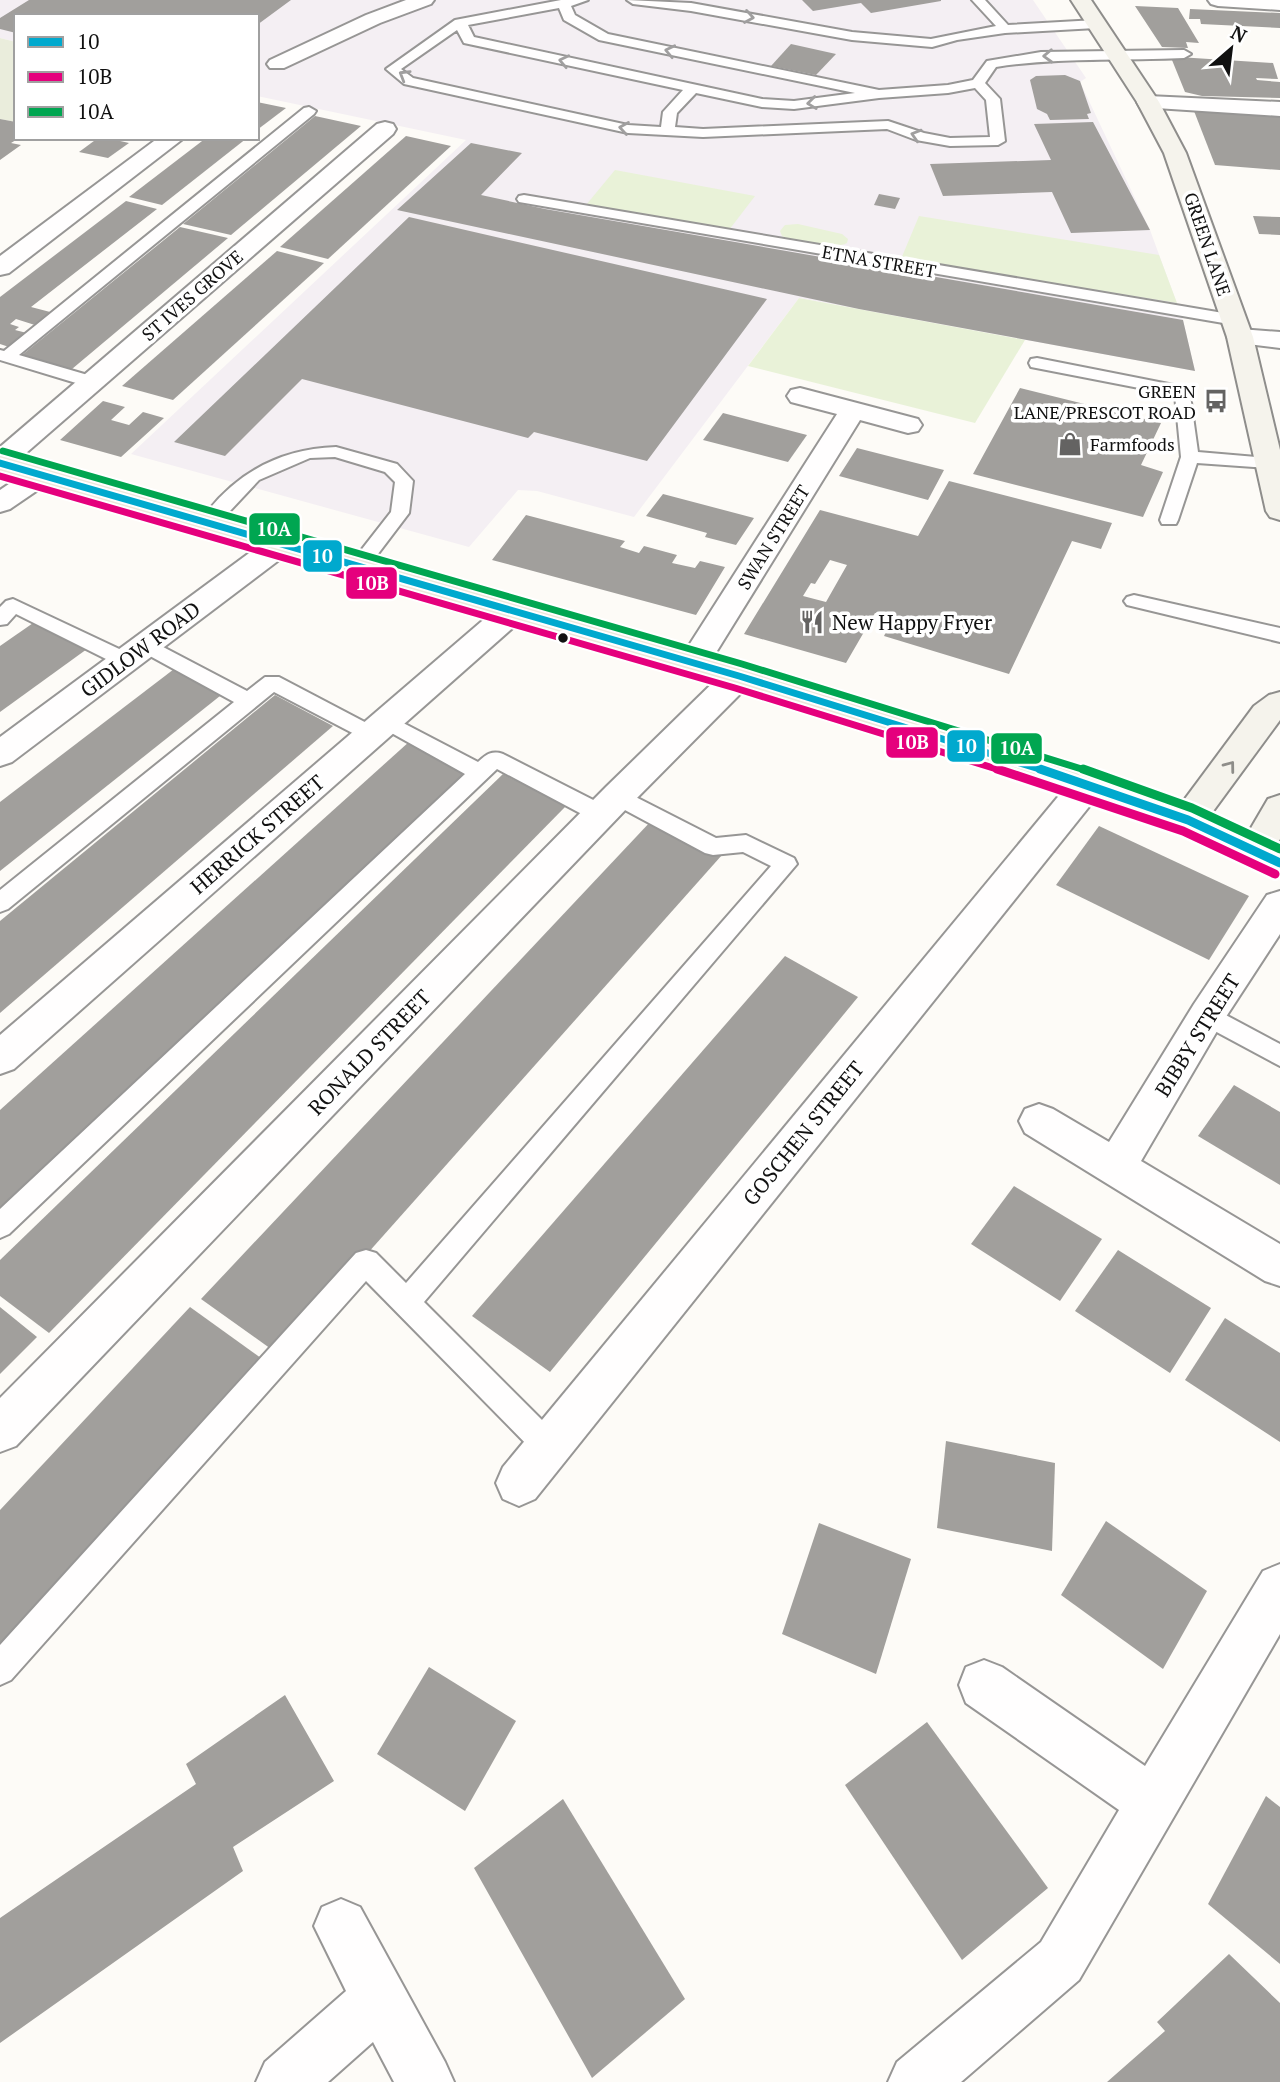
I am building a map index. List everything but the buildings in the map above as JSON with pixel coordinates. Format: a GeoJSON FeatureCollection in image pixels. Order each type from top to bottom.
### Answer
{"type":"FeatureCollection","features":[{"type":"Feature","properties":{"kind":"main road","name":"GREEN LANE"},"geometry":{"type":"LineString","coordinates":[[1081,0],[1148,102],[1175,153],[1238,328],[1270,427],[1268,463],[1280,511]]}},
{"type":"Feature","properties":{"kind":"main road"},"geometry":{"type":"LineString","coordinates":[[0,462],[739,676],[1088,784],[1188,820],[1268,858],[1280,808]]}},
{"type":"Feature","properties":{"kind":"main road"},"geometry":{"type":"LineString","coordinates":[[1188,820],[1266,714],[1280,703]]}},
{"type":"Feature","properties":{"kind":"street"},"geometry":{"type":"LineString","coordinates":[[266,71],[373,19],[425,0]]}},
{"type":"Feature","properties":{"kind":"street"},"geometry":{"type":"LineString","coordinates":[[1218,0],[1280,4]]}},
{"type":"Feature","properties":{"kind":"street"},"geometry":{"type":"LineString","coordinates":[[1148,102],[1280,109]]}},
{"type":"Feature","properties":{"kind":"street","name":"ST IVES GROVE"},"geometry":{"type":"LineString","coordinates":[[0,462],[385,130]]}},
{"type":"Feature","properties":{"kind":"street"},"geometry":{"type":"LineString","coordinates":[[0,268],[170,140]]}},
{"type":"Feature","properties":{"kind":"street"},"geometry":{"type":"LineString","coordinates":[[1238,328],[1280,340]]}},
{"type":"Feature","properties":{"kind":"street"},"geometry":{"type":"LineString","coordinates":[[800,396],[908,425]]}},
{"type":"Feature","properties":{"kind":"street","name":"SWAN STREET"},"geometry":{"type":"LineString","coordinates":[[693,664],[853,410]]}},
{"type":"Feature","properties":{"kind":"street"},"geometry":{"type":"LineString","coordinates":[[0,503],[41,475]]}},
{"type":"Feature","properties":{"kind":"street","name":"GIDLOW ROAD"},"geometry":{"type":"LineString","coordinates":[[0,754],[281,544]]}},
{"type":"Feature","properties":{"kind":"street","name":"HERRICK STREET"},"geometry":{"type":"LineString","coordinates":[[0,1058],[514,610]]}},
{"type":"Feature","properties":{"kind":"street","name":"RONALD STREET"},"geometry":{"type":"LineString","coordinates":[[0,1430],[739,676]]}},
{"type":"Feature","properties":{"kind":"street","name":"GOSCHEN STREET"},"geometry":{"type":"LineString","coordinates":[[519,1483],[1088,784]]}},
{"type":"Feature","properties":{"kind":"street","name":"BIBBY STREET"},"geometry":{"type":"LineString","coordinates":[[1116,1166],[1207,1016],[1280,905]]}},
{"type":"Feature","properties":{"kind":"street"},"geometry":{"type":"LineString","coordinates":[[1039,1121],[1280,1268]]}},
{"type":"Feature","properties":{"kind":"street"},"geometry":{"type":"LineString","coordinates":[[917,2082],[1060,1961],[1280,1588]]}},
{"type":"Feature","properties":{"kind":"street"},"geometry":{"type":"LineString","coordinates":[[984,1685],[1153,1802]]}},
{"type":"Feature","properties":{"kind":"street"},"geometry":{"type":"LineString","coordinates":[[341,1926],[378,2000],[425,2082]]}},
{"type":"Feature","properties":{"kind":"street"},"geometry":{"type":"LineString","coordinates":[[285,2082],[378,2000]]}},
{"type":"Feature","properties":{"kind":"lane"},"geometry":{"type":"LineString","coordinates":[[582,0],[460,23],[393,69],[409,80],[628,129],[703,133],[888,125],[921,138],[950,142],[998,141],[993,99],[978,83]]}},
{"type":"Feature","properties":{"kind":"lane"},"geometry":{"type":"LineString","coordinates":[[633,0],[691,7],[852,36],[932,43],[966,49]]}},
{"type":"Feature","properties":{"kind":"lane"},"geometry":{"type":"LineString","coordinates":[[978,0],[1004,29]]}},
{"type":"Feature","properties":{"kind":"lane"},"geometry":{"type":"LineString","coordinates":[[564,3],[569,17],[604,37],[879,94]]}},
{"type":"Feature","properties":{"kind":"lane"},"geometry":{"type":"LineString","coordinates":[[460,23],[469,40],[762,103],[794,105],[879,94],[948,89],[978,83]]}},
{"type":"Feature","properties":{"kind":"lane"},"geometry":{"type":"LineString","coordinates":[[932,43],[956,36],[1004,29],[1096,24]]}},
{"type":"Feature","properties":{"kind":"lane"},"geometry":{"type":"LineString","coordinates":[[978,83],[987,62],[1041,56],[1184,54]]}},
{"type":"Feature","properties":{"kind":"lane"},"geometry":{"type":"LineString","coordinates":[[667,131],[670,112],[693,88]]}},
{"type":"Feature","properties":{"kind":"lane"},"geometry":{"type":"LineString","coordinates":[[3,356],[309,111]]}},
{"type":"Feature","properties":{"kind":"lane","name":"ETNA STREET"},"geometry":{"type":"LineString","coordinates":[[524,199],[1238,328]]}},
{"type":"Feature","properties":{"kind":"lane"},"geometry":{"type":"LineString","coordinates":[[3,356],[92,382]]}},
{"type":"Feature","properties":{"kind":"lane"},"geometry":{"type":"LineString","coordinates":[[1037,363],[1183,392],[1190,457],[1169,520]]}},
{"type":"Feature","properties":{"kind":"lane"},"geometry":{"type":"LineString","coordinates":[[208,523],[253,476],[307,453],[336,452],[391,468],[404,481],[402,507],[358,567]]}},
{"type":"Feature","properties":{"kind":"lane"},"geometry":{"type":"LineString","coordinates":[[1190,457],[1268,463]]}},
{"type":"Feature","properties":{"kind":"lane"},"geometry":{"type":"LineString","coordinates":[[1134,601],[1280,635]]}},
{"type":"Feature","properties":{"kind":"lane"},"geometry":{"type":"LineString","coordinates":[[0,620],[13,605],[249,701]]}},
{"type":"Feature","properties":{"kind":"lane"},"geometry":{"type":"LineString","coordinates":[[0,903],[272,682],[480,773]]}},
{"type":"Feature","properties":{"kind":"lane"},"geometry":{"type":"LineString","coordinates":[[0,1226],[495,759],[713,847],[746,843],[786,864],[407,1302]]}},
{"type":"Feature","properties":{"kind":"lane"},"geometry":{"type":"LineString","coordinates":[[1207,1016],[1280,1056]]}},
{"type":"Feature","properties":{"kind":"lane"},"geometry":{"type":"LineString","coordinates":[[0,1670],[366,1262],[548,1446]]}},
{"type":"Feature","properties":{"kind":"shaded area"},"geometry":{"type":"Polygon","coordinates":[[[0,0],[1033,0],[1086,78],[1080,82],[1150,230],[1183,320],[1195,371],[799,298],[634,517],[537,491],[518,490],[469,547],[131,454],[466,140],[259,96],[259,14],[14,14],[14,42],[0,38],[0,0]]]}},
{"type":"Feature","properties":{"kind":"green space"},"geometry":{"type":"Polygon","coordinates":[[[0,38],[14,42],[14,122],[0,119],[0,38]]]}},
{"type":"Feature","properties":{"kind":"green space"},"geometry":{"type":"Polygon","coordinates":[[[615,170],[755,196],[729,230],[586,205],[615,170]]]}},
{"type":"Feature","properties":{"kind":"green space"},"geometry":{"type":"Polygon","coordinates":[[[919,216],[1159,255],[1177,303],[901,259],[919,216]]]}},
{"type":"Feature","properties":{"kind":"green space"},"geometry":{"type":"Polygon","coordinates":[[[798,224],[842,234],[848,239],[847,243],[834,246],[805,243],[782,236],[780,231],[785,225],[798,224]]]}},
{"type":"Feature","properties":{"kind":"green space"},"geometry":{"type":"Polygon","coordinates":[[[799,298],[1025,340],[975,423],[748,366],[799,298]]]}},
{"type":"Feature","properties":{"kind":"transit line","name":"10A"},"geometry":{"type":"LineString","coordinates":[[3,451],[742,664],[1080,768],[1192,808],[1280,849]]}},
{"type":"Feature","properties":{"kind":"transit line","name":"10"},"geometry":{"type":"LineString","coordinates":[[0,463],[739,676],[1076,780],[1188,820],[1280,863]]}},
{"type":"Feature","properties":{"kind":"transit line","name":"10B"},"geometry":{"type":"LineString","coordinates":[[0,476],[735,688],[1072,792],[1183,831],[1275,874]]}},
{"type":"Feature","properties":{"kind":"place","name":"GREEN LANE/PRESCOT ROAD"},"geometry":{"type":"Point","coordinates":[1216,401]}},
{"type":"Feature","properties":{"kind":"place","name":"Farmfoods"},"geometry":{"type":"Point","coordinates":[1070,444]}},
{"type":"Feature","properties":{"kind":"place","name":"New Happy Fryer"},"geometry":{"type":"Point","coordinates":[812,622]}}]}
